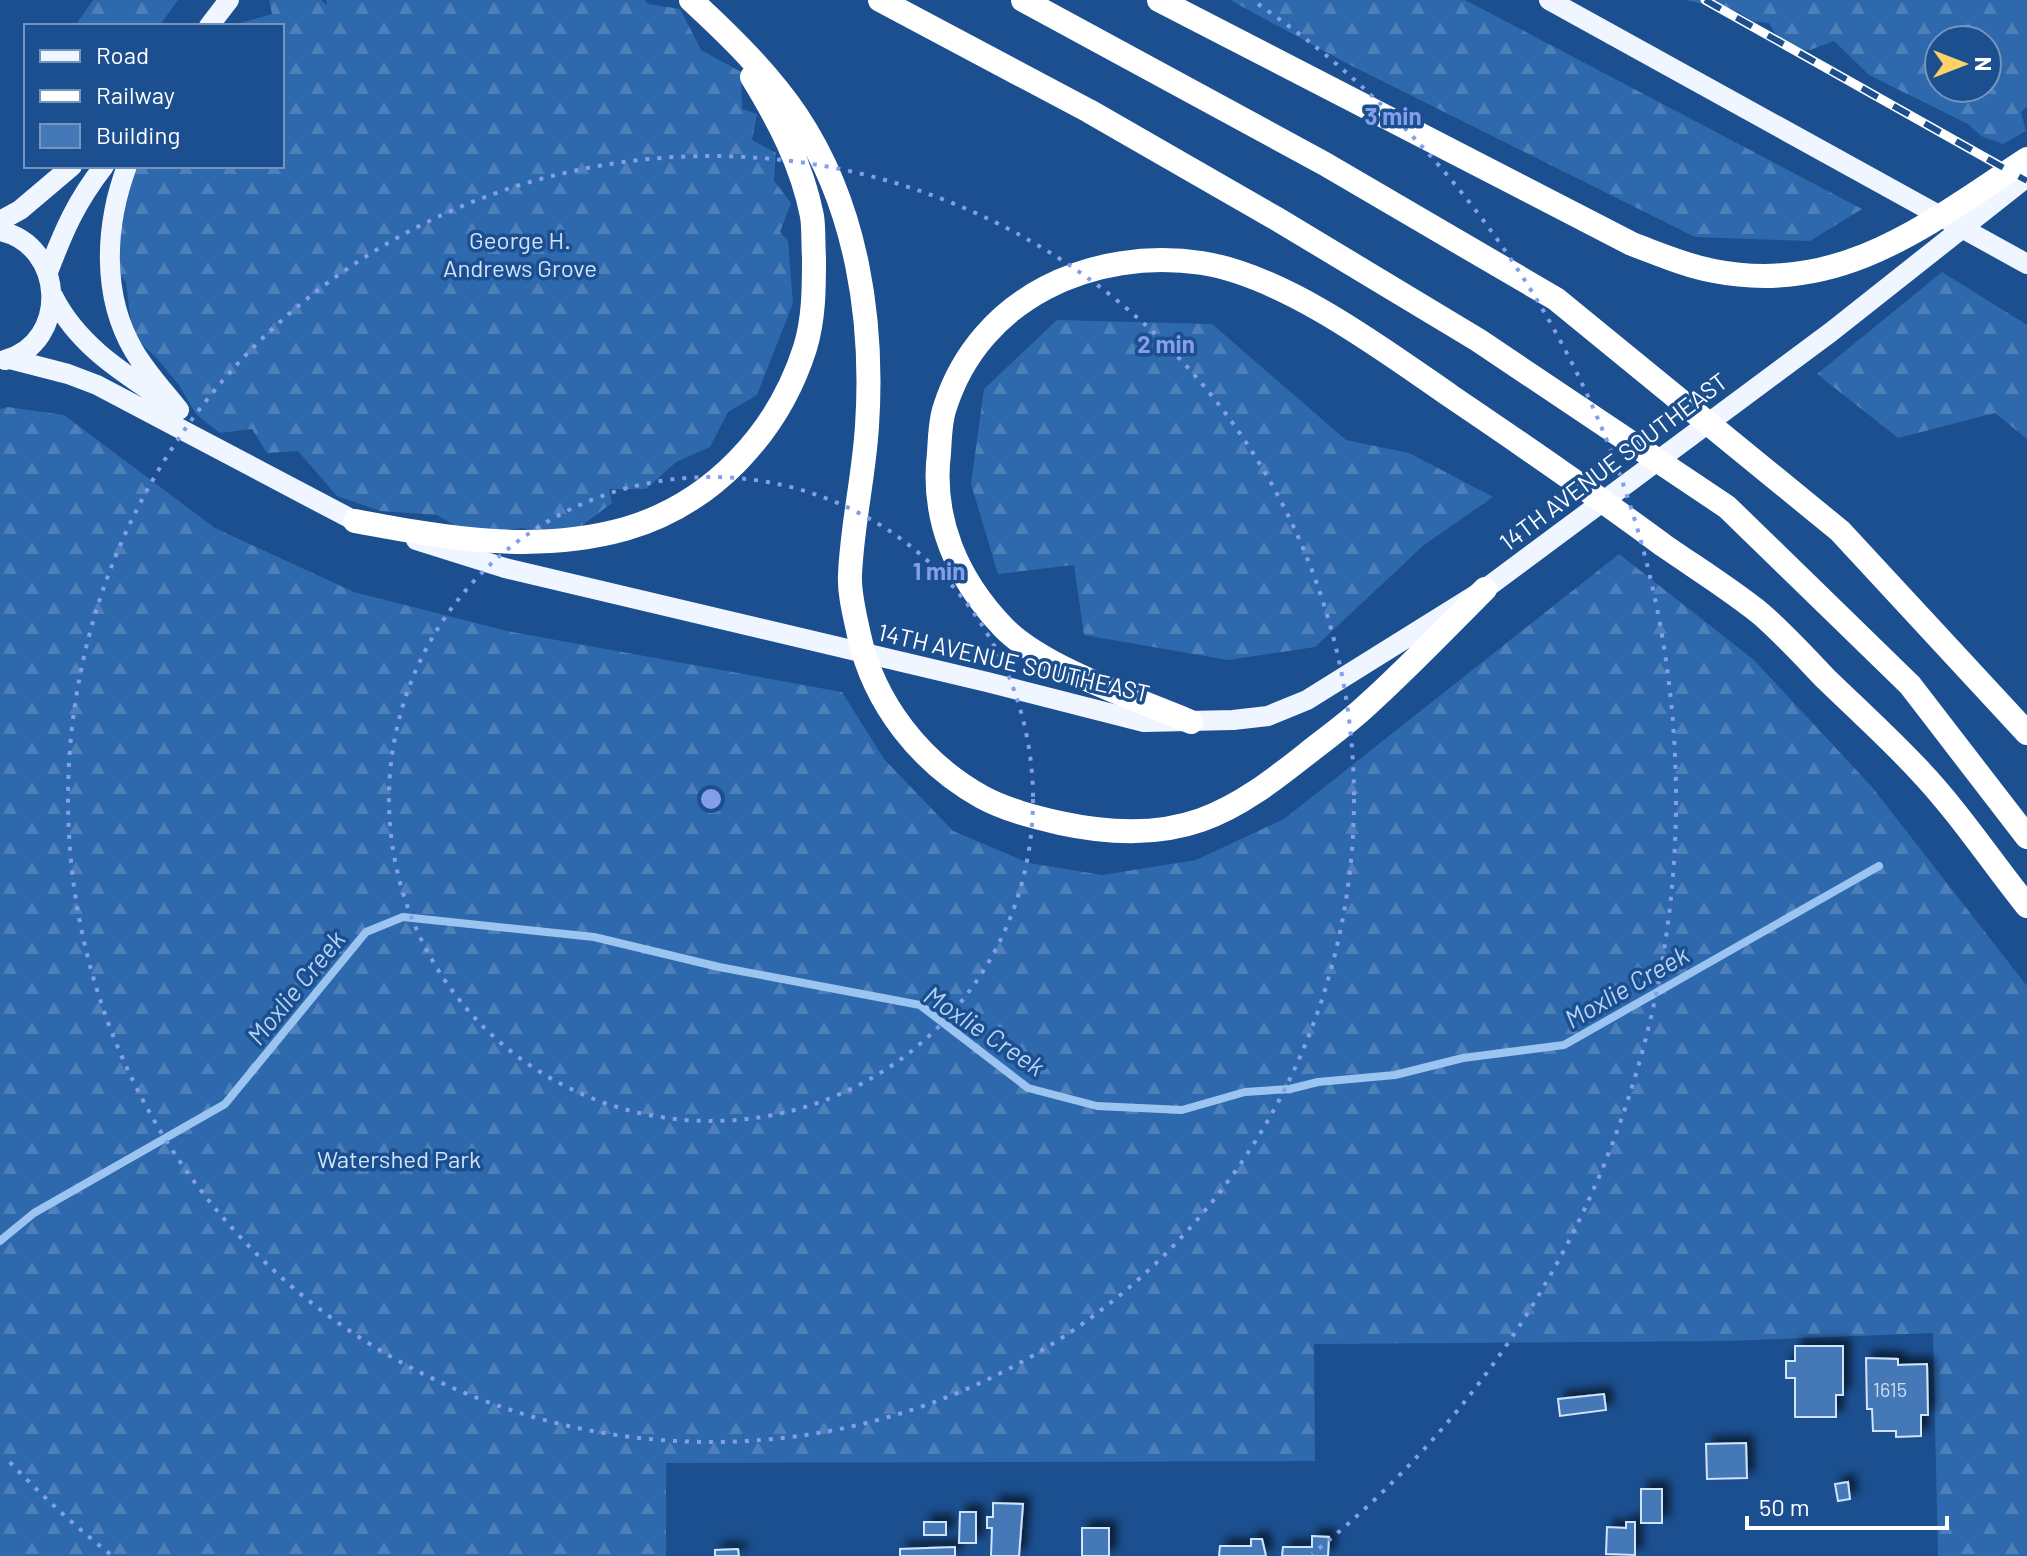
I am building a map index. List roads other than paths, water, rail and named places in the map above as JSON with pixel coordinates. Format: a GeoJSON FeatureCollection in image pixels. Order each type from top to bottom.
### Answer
{"type":"FeatureCollection","features":[{"type":"Feature","properties":{"kind":"highway"},"geometry":{"type":"LineString","coordinates":[[691,0],[775,87],[798,118],[818,153],[852,240],[867,326],[868,376],[868,425],[850,578],[859,638],[878,695],[917,745],[956,782],[990,801],[1037,818],[1095,831],[1151,831],[1202,820],[1266,787],[1366,707],[1485,589]]}},
{"type":"Feature","properties":{"kind":"highway"},"geometry":{"type":"LineString","coordinates":[[880,0],[1089,111],[1317,243],[1478,340],[1727,507],[1910,685],[2027,837]]}},
{"type":"Feature","properties":{"kind":"highway"},"geometry":{"type":"LineString","coordinates":[[1023,0],[1325,164],[1556,299],[1840,531],[2027,733]]}},
{"type":"Feature","properties":{"kind":"highway"},"geometry":{"type":"LineString","coordinates":[[1159,0],[1632,244],[1678,262],[1714,271],[1789,276],[1842,265],[1886,248],[1923,227],[2027,159]]}},
{"type":"Feature","properties":{"kind":"highway"},"geometry":{"type":"LineString","coordinates":[[355,521],[472,540],[528,542],[594,536],[649,521],[685,503],[738,461],[766,431],[794,378],[806,346],[814,282],[812,218],[796,160],[786,139],[721,28]]}},
{"type":"Feature","properties":{"kind":"highway"},"geometry":{"type":"LineString","coordinates":[[1191,722],[1068,669],[1022,645],[1002,626],[960,572],[939,510],[936,479],[943,412],[956,377],[998,323],[1027,298],[1059,279],[1094,268],[1165,260],[1236,270],[1325,313],[1562,472],[1762,615],[1921,771],[2027,906]]}},
{"type":"Feature","properties":{"kind":"main road"},"geometry":{"type":"LineString","coordinates":[[211,24],[229,0]]}},
{"type":"Feature","properties":{"kind":"main road"},"geometry":{"type":"LineString","coordinates":[[1549,0],[2027,264]]}},
{"type":"Feature","properties":{"kind":"main road"},"geometry":{"type":"LineString","coordinates":[[0,221],[20,210],[70,168]]}},
{"type":"Feature","properties":{"kind":"main road"},"geometry":{"type":"LineString","coordinates":[[48,272],[67,221],[102,168]]}},
{"type":"Feature","properties":{"kind":"main road"},"geometry":{"type":"LineString","coordinates":[[126,168],[110,227],[113,294],[134,351],[179,410]]}},
{"type":"Feature","properties":{"kind":"main road","name":"14TH AVENUE SOUTHEAST"},"geometry":{"type":"LineString","coordinates":[[5,360],[68,374],[97,385],[355,521],[534,575],[1144,722],[1268,716],[1307,700],[1485,589],[1831,332],[2027,177]]}},
{"type":"Feature","properties":{"kind":"main road"},"geometry":{"type":"LineString","coordinates":[[0,231],[23,240],[38,254],[48,272],[53,296],[50,316],[41,334],[27,349],[5,360]]}},
{"type":"Feature","properties":{"kind":"main road","name":"14TH AVENUE SOUTHEAST"},"geometry":{"type":"LineString","coordinates":[[53,296],[64,318],[79,337],[134,381],[179,410],[232,455]]}},
{"type":"Feature","properties":{"kind":"waterway","name":"Moxlie Creek"},"geometry":{"type":"LineString","coordinates":[[0,1241],[34,1213],[225,1104],[366,932],[403,917],[594,937],[719,967],[920,1005],[1028,1088],[1097,1106],[1182,1110],[1245,1092],[1395,1075],[1463,1058],[1564,1045],[1879,866]]}},
{"type":"Feature","properties":{"kind":"railway"},"geometry":{"type":"LineString","coordinates":[[1705,0],[2027,181]]}},
{"type":"Feature","properties":{"kind":"park label","name":"George H. Andrews Grove"},"geometry":{"type":"Point","coordinates":[520,253]}},
{"type":"Feature","properties":{"kind":"park label","name":"Watershed Park"},"geometry":{"type":"Point","coordinates":[399,1158]}}]}
